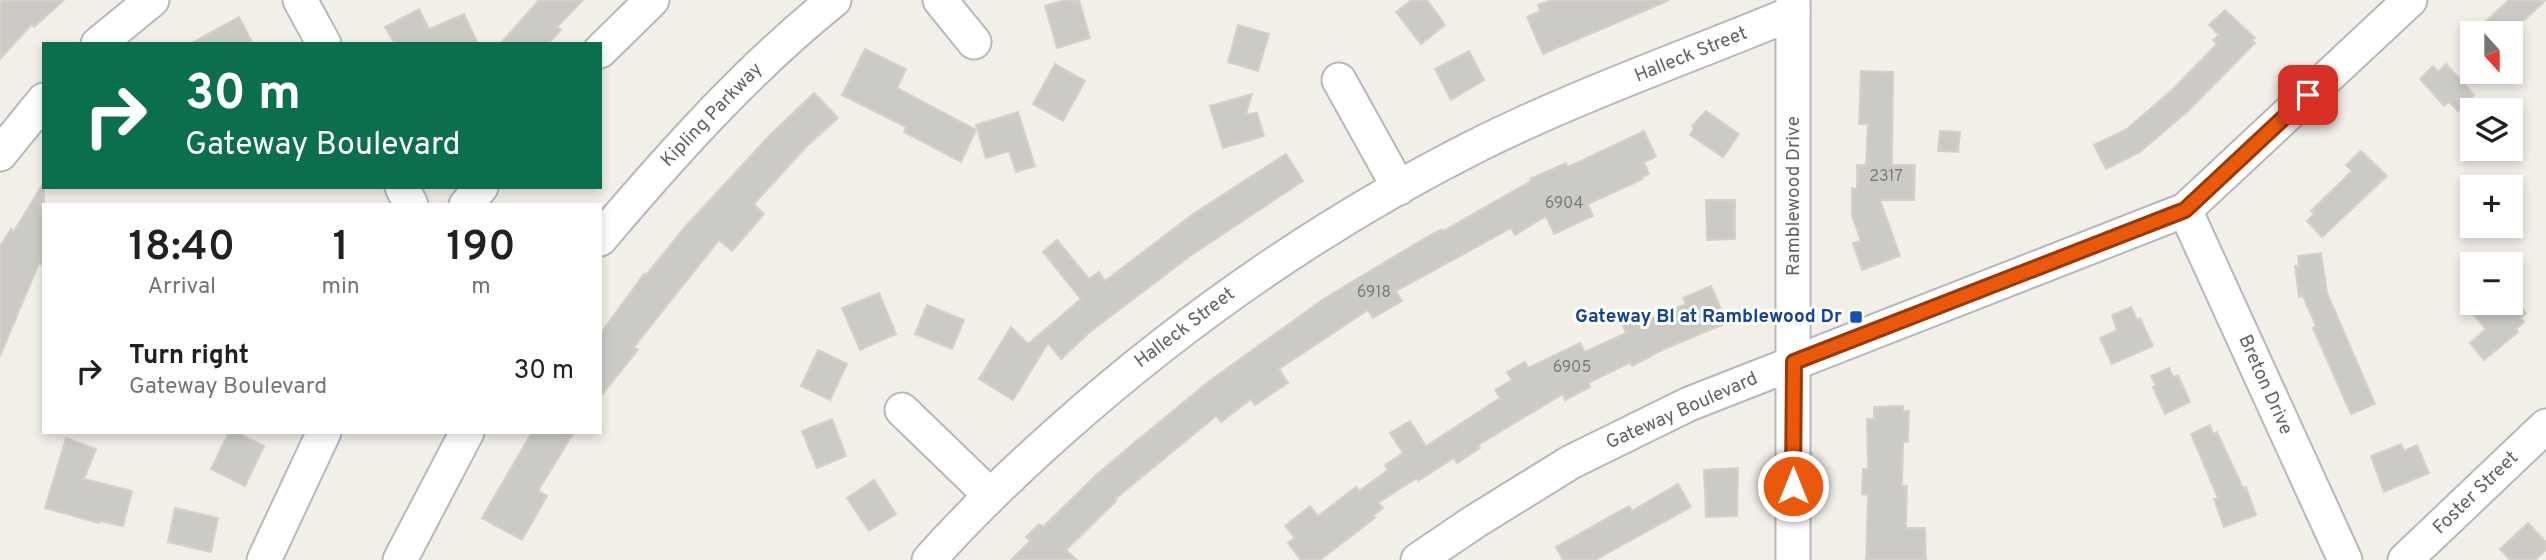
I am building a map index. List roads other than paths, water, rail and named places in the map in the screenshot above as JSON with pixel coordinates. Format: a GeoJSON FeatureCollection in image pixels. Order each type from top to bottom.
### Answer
{"type":"FeatureCollection","features":[{"type":"Feature","properties":{"kind":"street"},"geometry":{"type":"LineString","coordinates":[[100,42],[152,0]]}},
{"type":"Feature","properties":{"kind":"street"},"geometry":{"type":"LineString","coordinates":[[300,0],[323,42]]}},
{"type":"Feature","properties":{"kind":"street"},"geometry":{"type":"LineString","coordinates":[[602,49],[652,0]]}},
{"type":"Feature","properties":{"kind":"street","name":"Kipling Parkway"},"geometry":{"type":"LineString","coordinates":[[602,237],[676,150],[793,33],[834,0]]}},
{"type":"Feature","properties":{"kind":"street"},"geometry":{"type":"LineString","coordinates":[[940,0],[974,43]]}},
{"type":"Feature","properties":{"kind":"street","name":"Gateway Boulevard"},"geometry":{"type":"LineString","coordinates":[[1418,560],[1519,493],[1608,443],[1689,404],[2185,210],[2410,0]]}},
{"type":"Feature","properties":{"kind":"street","name":"Halleck Street"},"geometry":{"type":"LineString","coordinates":[[929,560],[990,495],[1136,365],[1248,281],[1323,231],[1475,146],[1793,7]]}},
{"type":"Feature","properties":{"kind":"street","name":"Ramblewood Drive"},"geometry":{"type":"LineString","coordinates":[[1793,7],[1793,560]]}},
{"type":"Feature","properties":{"kind":"street"},"geometry":{"type":"LineString","coordinates":[[1339,80],[1399,188]]}},
{"type":"Feature","properties":{"kind":"street"},"geometry":{"type":"LineString","coordinates":[[0,153],[42,102]]}},
{"type":"Feature","properties":{"kind":"street"},"geometry":{"type":"LineString","coordinates":[[468,203],[479,189]]}},
{"type":"Feature","properties":{"kind":"street","name":"Breton Drive"},"geometry":{"type":"LineString","coordinates":[[2185,210],[2345,560]]}},
{"type":"Feature","properties":{"kind":"street"},"geometry":{"type":"LineString","coordinates":[[902,411],[990,495]]}},
{"type":"Feature","properties":{"kind":"street","name":"Foster Street"},"geometry":{"type":"LineString","coordinates":[[2405,560],[2546,426]]}},
{"type":"Feature","properties":{"kind":"street"},"geometry":{"type":"LineString","coordinates":[[264,560],[323,434]]}},
{"type":"Feature","properties":{"kind":"street"},"geometry":{"type":"LineString","coordinates":[[400,560],[466,434]]}},
{"type":"Feature","properties":{"kind":"place","name":"Gateway Bl at Ramblewood Dr"},"geometry":{"type":"Point","coordinates":[1856,317]}}]}
